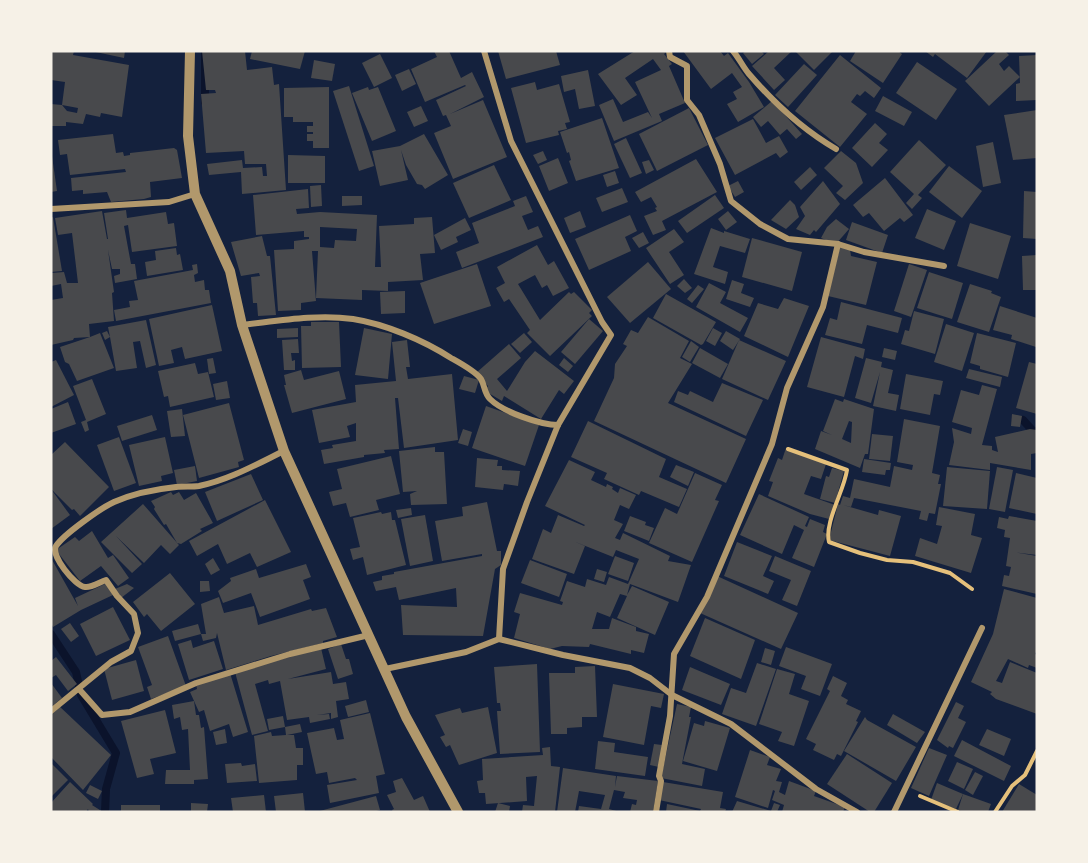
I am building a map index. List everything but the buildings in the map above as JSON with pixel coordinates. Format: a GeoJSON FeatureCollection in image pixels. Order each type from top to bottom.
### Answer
{"type":"FeatureCollection","features":[{"type":"Feature","properties":{"kind":"street"},"geometry":{"type":"LineString","coordinates":[[190,51],[188,136],[195,194],[230,271],[242,325],[284,451],[406,717],[458,812]]}},
{"type":"Feature","properties":{"kind":"street"},"geometry":{"type":"LineString","coordinates":[[484,51],[511,141],[602,322],[611,335],[558,425],[539,469],[503,569],[499,639]]}},
{"type":"Feature","properties":{"kind":"street"},"geometry":{"type":"LineString","coordinates":[[669,51],[670,57],[687,66],[687,100],[699,115],[720,164],[731,201],[759,224],[788,238],[837,244],[864,252],[944,266]]}},
{"type":"Feature","properties":{"kind":"street"},"geometry":{"type":"LineString","coordinates":[[733,51],[748,73],[793,118],[820,140],[836,148]]}},
{"type":"Feature","properties":{"kind":"street"},"geometry":{"type":"LineString","coordinates":[[51,209],[169,202],[195,194]]}},
{"type":"Feature","properties":{"kind":"street"},"geometry":{"type":"LineString","coordinates":[[656,812],[661,781],[659,776],[670,716],[674,654],[706,597],[772,444],[787,388],[823,307],[837,244]]}},
{"type":"Feature","properties":{"kind":"street"},"geometry":{"type":"LineString","coordinates":[[242,325],[291,319],[326,318],[353,320],[389,329],[429,345],[464,366],[481,380],[484,392],[502,408],[547,425],[558,425]]}},
{"type":"Feature","properties":{"kind":"street"},"geometry":{"type":"LineString","coordinates":[[51,711],[111,662],[131,651],[138,633],[134,614],[106,580],[86,588],[79,585],[56,558],[55,546],[82,523],[114,502],[144,493],[225,478],[284,451]]}},
{"type":"Feature","properties":{"kind":"street"},"geometry":{"type":"LineString","coordinates":[[894,812],[981,628]]}},
{"type":"Feature","properties":{"kind":"street"},"geometry":{"type":"LineString","coordinates":[[79,689],[102,715],[130,711],[213,677],[290,654],[370,635]]}},
{"type":"Feature","properties":{"kind":"street"},"geometry":{"type":"LineString","coordinates":[[385,669],[466,652],[499,639],[630,668],[650,678],[672,695],[731,724],[816,789],[857,812]]}},
{"type":"Feature","properties":{"kind":"path"},"geometry":{"type":"LineString","coordinates":[[772,444],[847,470],[828,531],[829,542],[887,560],[913,562],[950,573],[972,589]]}},
{"type":"Feature","properties":{"kind":"path"},"geometry":{"type":"LineString","coordinates":[[995,812],[1012,786],[1025,775],[1037,752]]}},
{"type":"Feature","properties":{"kind":"path"},"geometry":{"type":"LineString","coordinates":[[905,788],[958,812]]}},
{"type":"Feature","properties":{"kind":"waterway"},"geometry":{"type":"LineString","coordinates":[[205,51],[205,102]]}},
{"type":"Feature","properties":{"kind":"waterway"},"geometry":{"type":"LineString","coordinates":[[1023,420],[1033,431],[1037,431]]}},
{"type":"Feature","properties":{"kind":"waterway"},"geometry":{"type":"LineString","coordinates":[[51,634],[76,672],[81,695],[116,753],[106,789],[105,812]]}}]}
